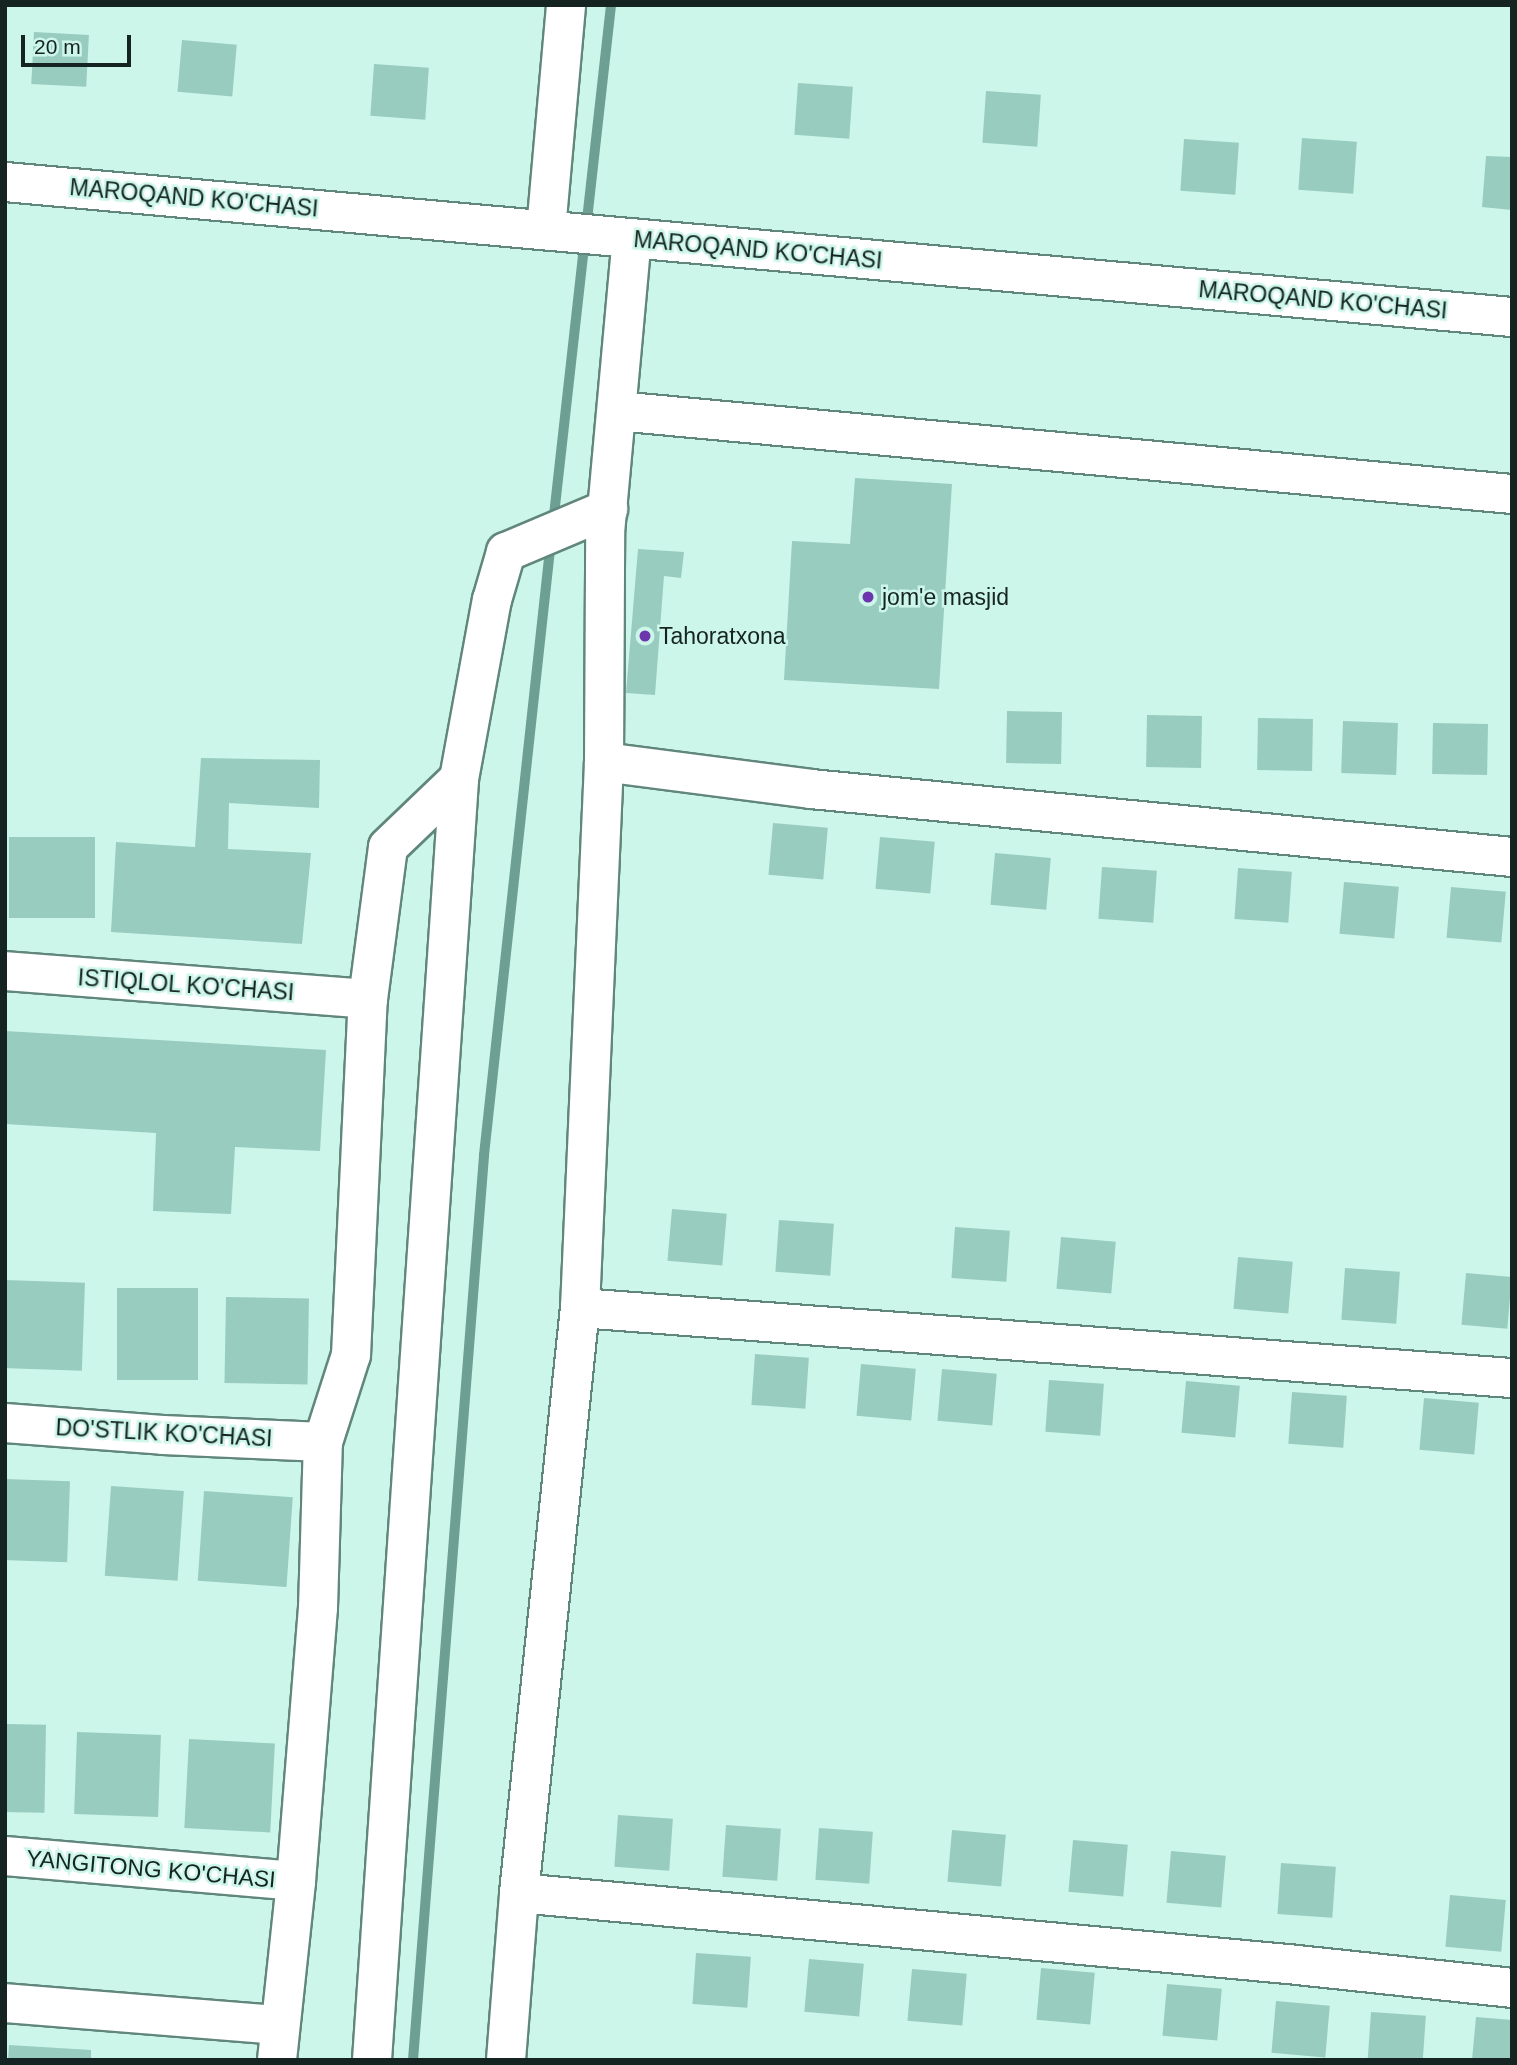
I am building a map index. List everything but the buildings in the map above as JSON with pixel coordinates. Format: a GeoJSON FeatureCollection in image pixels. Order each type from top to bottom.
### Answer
{"type":"FeatureCollection","features":[{"type":"Feature","properties":{"kind":"street"},"geometry":{"type":"LineString","coordinates":[[546,230],[566,5]]}},
{"type":"Feature","properties":{"kind":"street","name":"MAROQAND KO'CHASI"},"geometry":{"type":"LineString","coordinates":[[5,182],[1512,317]]}},
{"type":"Feature","properties":{"kind":"street"},"geometry":{"type":"LineString","coordinates":[[506,2060],[519,1893],[580,1308],[604,762],[608,509],[632,238]]}},
{"type":"Feature","properties":{"kind":"street"},"geometry":{"type":"LineString","coordinates":[[617,411],[1512,494]]}},
{"type":"Feature","properties":{"kind":"street"},"geometry":{"type":"LineString","coordinates":[[372,2060],[459,779],[492,600],[506,552],[608,509]]}},
{"type":"Feature","properties":{"kind":"street"},"geometry":{"type":"LineString","coordinates":[[604,762],[811,789],[1512,857]]}},
{"type":"Feature","properties":{"kind":"street"},"geometry":{"type":"LineString","coordinates":[[5,2003],[278,2043],[296,1881],[318,1608],[323,1442],[351,1356],[368,999],[388,846],[459,779]]}},
{"type":"Feature","properties":{"kind":"street","name":"ISTIQLOL KO'CHASI"},"geometry":{"type":"LineString","coordinates":[[5,971],[368,999]]}},
{"type":"Feature","properties":{"kind":"street"},"geometry":{"type":"LineString","coordinates":[[580,1308],[1512,1378]]}},
{"type":"Feature","properties":{"kind":"street","name":"DO'STLIK KO'CHASI"},"geometry":{"type":"LineString","coordinates":[[5,1423],[163,1435],[323,1442]]}},
{"type":"Feature","properties":{"kind":"street","name":"YANGITONG KO'CHASI"},"geometry":{"type":"LineString","coordinates":[[5,1856],[296,1881]]}},
{"type":"Feature","properties":{"kind":"street"},"geometry":{"type":"LineString","coordinates":[[519,1893],[1289,1964],[1512,1988]]}},
{"type":"Feature","properties":{"kind":"waterway"},"geometry":{"type":"LineString","coordinates":[[553,524],[611,5]]}},
{"type":"Feature","properties":{"kind":"waterway"},"geometry":{"type":"LineString","coordinates":[[413,2060],[484,1155],[551,540]]}},
{"type":"Feature","properties":{"kind":"place","name":"jom'e masjid"},"geometry":{"type":"Point","coordinates":[868,597]}},
{"type":"Feature","properties":{"kind":"place","name":"Tahoratxona"},"geometry":{"type":"Point","coordinates":[645,636]}}]}
